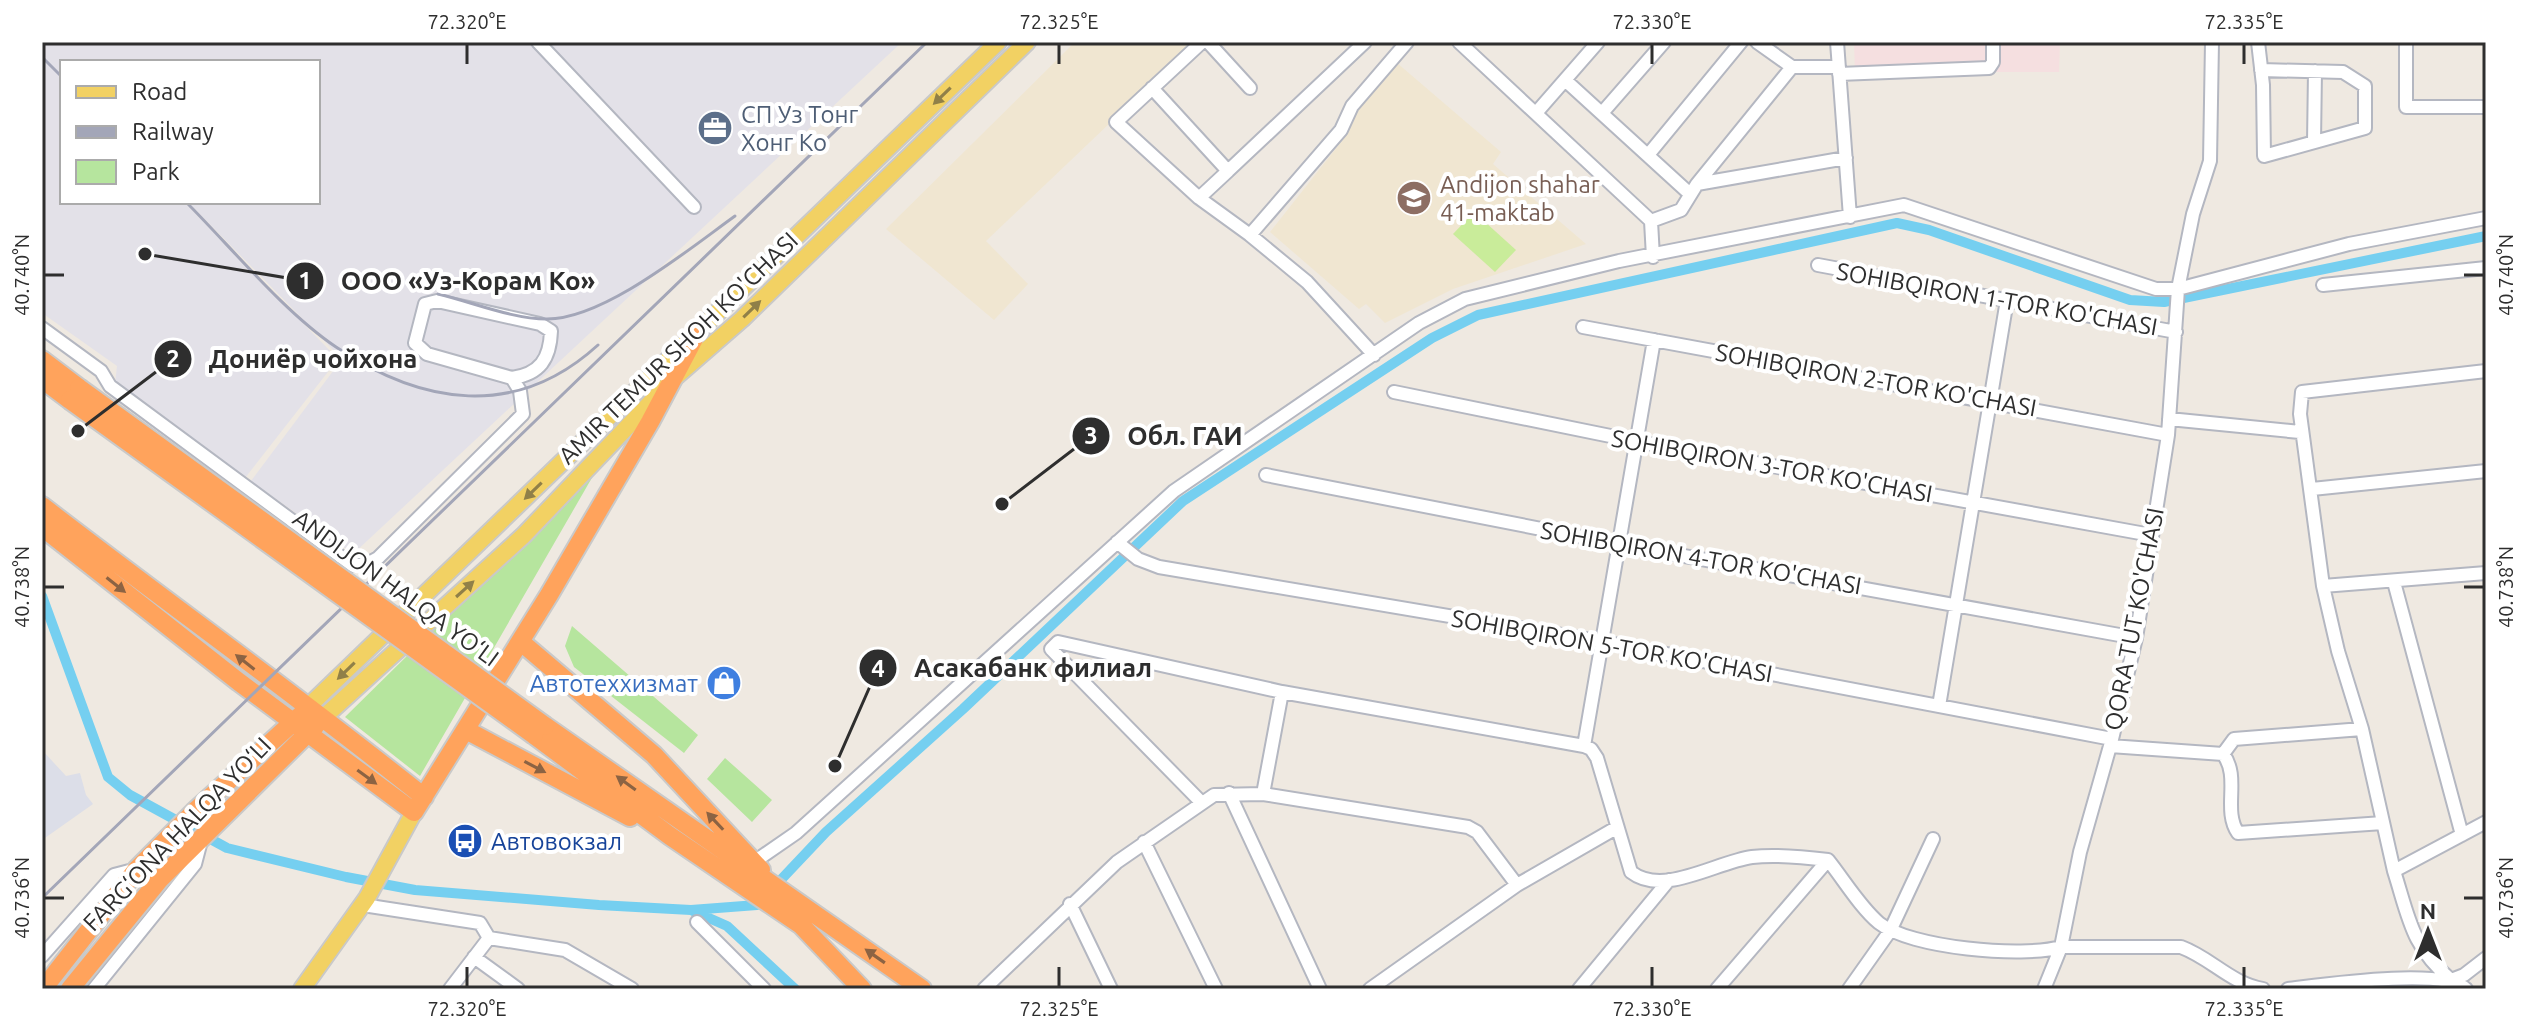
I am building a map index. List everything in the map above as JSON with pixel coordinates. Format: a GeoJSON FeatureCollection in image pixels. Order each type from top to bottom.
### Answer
{"type":"FeatureCollection","features":[{"type":"Feature","properties":{"kind":"highway"},"geometry":{"type":"LineString","coordinates":[[419,804],[521,642],[696,335]]}},
{"type":"Feature","properties":{"kind":"highway","name":"ANDIJON HALQA YO‘LI"},"geometry":{"type":"LineString","coordinates":[[42,360],[75,394],[540,731],[922,989]]}},
{"type":"Feature","properties":{"kind":"highway","name":"ANDIJON HALQA YO‘LI"},"geometry":{"type":"LineString","coordinates":[[42,379],[75,394]]}},
{"type":"Feature","properties":{"kind":"highway"},"geometry":{"type":"LineString","coordinates":[[42,506],[266,678],[317,712],[419,804]]}},
{"type":"Feature","properties":{"kind":"highway"},"geometry":{"type":"LineString","coordinates":[[48,532],[300,728],[419,804]]}},
{"type":"Feature","properties":{"kind":"highway"},"geometry":{"type":"LineString","coordinates":[[521,642],[654,755],[788,898]]}},
{"type":"Feature","properties":{"kind":"highway","name":"FARG‘ONA HALQA YO‘LI"},"geometry":{"type":"LineString","coordinates":[[43,989],[131,870],[194,812],[317,712]]}},
{"type":"Feature","properties":{"kind":"highway","name":"FARG‘ONA HALQA YO‘LI"},"geometry":{"type":"LineString","coordinates":[[70,989],[160,879],[219,821],[300,728]]}},
{"type":"Feature","properties":{"kind":"highway"},"geometry":{"type":"LineString","coordinates":[[466,730],[670,836]]}},
{"type":"Feature","properties":{"kind":"highway","name":"ANDIJON HALQA YO‘LI"},"geometry":{"type":"LineString","coordinates":[[540,731],[670,836],[801,925],[862,989]]}},
{"type":"Feature","properties":{"kind":"main road","name":"AMIR TEMUR SHOH KO'CHASI"},"geometry":{"type":"LineString","coordinates":[[317,712],[696,335],[998,42]]}},
{"type":"Feature","properties":{"kind":"main road","name":"AMIR TEMUR SHOH KO'CHASI"},"geometry":{"type":"LineString","coordinates":[[317,712],[524,535],[673,379],[742,319],[1027,42]]}},
{"type":"Feature","properties":{"kind":"main road"},"geometry":{"type":"LineString","coordinates":[[302,989],[385,870],[419,804]]}},
{"type":"Feature","properties":{"kind":"street"},"geometry":{"type":"LineString","coordinates":[[538,42],[694,207]]}},
{"type":"Feature","properties":{"kind":"street"},"geometry":{"type":"LineString","coordinates":[[1250,88],[1205,42],[1116,122],[1199,198],[1307,282],[1374,355]]}},
{"type":"Feature","properties":{"kind":"street"},"geometry":{"type":"LineString","coordinates":[[1199,198],[1365,42]]}},
{"type":"Feature","properties":{"kind":"street"},"geometry":{"type":"LineString","coordinates":[[1250,235],[1341,130],[1352,106],[1407,42]]}},
{"type":"Feature","properties":{"kind":"street"},"geometry":{"type":"LineString","coordinates":[[1459,42],[1651,221],[1653,257]]}},
{"type":"Feature","properties":{"kind":"street"},"geometry":{"type":"LineString","coordinates":[[1536,113],[1598,42]]}},
{"type":"Feature","properties":{"kind":"street"},"geometry":{"type":"LineString","coordinates":[[1602,113],[1664,42]]}},
{"type":"Feature","properties":{"kind":"street"},"geometry":{"type":"LineString","coordinates":[[1648,155],[1741,42]]}},
{"type":"Feature","properties":{"kind":"street"},"geometry":{"type":"LineString","coordinates":[[1757,42],[1792,67],[1839,70],[1989,68],[1993,62],[1993,42]]}},
{"type":"Feature","properties":{"kind":"street"},"geometry":{"type":"LineString","coordinates":[[1837,42],[1850,217]]}},
{"type":"Feature","properties":{"kind":"street","name":"QORA TUT KO'CHASI"},"geometry":{"type":"LineString","coordinates":[[2044,989],[2061,947],[2080,852],[2136,638],[2168,435],[2178,289],[2193,214],[2210,161],[2212,42]]}},
{"type":"Feature","properties":{"kind":"street"},"geometry":{"type":"LineString","coordinates":[[2258,42],[2264,156],[2365,128],[2365,86],[2343,72],[2261,70]]}},
{"type":"Feature","properties":{"kind":"street"},"geometry":{"type":"LineString","coordinates":[[2406,42],[2406,107],[2486,107]]}},
{"type":"Feature","properties":{"kind":"street"},"geometry":{"type":"LineString","coordinates":[[1651,221],[1681,210],[1694,189],[1792,67]]}},
{"type":"Feature","properties":{"kind":"street"},"geometry":{"type":"LineString","coordinates":[[2314,142],[2315,71]]}},
{"type":"Feature","properties":{"kind":"street"},"geometry":{"type":"LineString","coordinates":[[1565,80],[1648,155],[1694,189],[1846,158]]}},
{"type":"Feature","properties":{"kind":"street"},"geometry":{"type":"LineString","coordinates":[[1152,88],[1228,171]]}},
{"type":"Feature","properties":{"kind":"street"},"geometry":{"type":"LineString","coordinates":[[754,862],[796,833],[1119,544],[1174,491],[1419,323],[1465,299],[1619,261],[1653,257],[1904,205],[2156,289],[2178,289],[2349,244],[2486,218]]}},
{"type":"Feature","properties":{"kind":"street","name":"SOHIBQIRON 1-TOR KO'CHASI"},"geometry":{"type":"LineString","coordinates":[[1818,265],[2176,332]]}},
{"type":"Feature","properties":{"kind":"street"},"geometry":{"type":"LineString","coordinates":[[2323,285],[2486,268]]}},
{"type":"Feature","properties":{"kind":"street"},"geometry":{"type":"LineString","coordinates":[[1939,706],[2007,300]]}},
{"type":"Feature","properties":{"kind":"street"},"geometry":{"type":"LineString","coordinates":[[42,328],[101,371],[110,386],[352,565],[365,565],[378,558],[523,414],[520,391],[512,378],[427,354],[415,343],[425,304],[437,301],[540,324],[551,331],[551,351],[543,364],[527,376],[512,378]]}},
{"type":"Feature","properties":{"kind":"street","name":"SOHIBQIRON 2-TOR KO'CHASI"},"geometry":{"type":"LineString","coordinates":[[1583,327],[2168,435]]}},
{"type":"Feature","properties":{"kind":"street"},"geometry":{"type":"LineString","coordinates":[[1584,746],[1654,340]]}},
{"type":"Feature","properties":{"kind":"street"},"geometry":{"type":"LineString","coordinates":[[2466,989],[2451,980],[2423,954],[2394,871],[2362,729],[2338,651],[2323,586],[2312,489],[2300,432],[2302,392],[2486,371]]}},
{"type":"Feature","properties":{"kind":"street","name":"SOHIBQIRON 3-TOR KO'CHASI"},"geometry":{"type":"LineString","coordinates":[[1394,392],[1635,441],[2151,535]]}},
{"type":"Feature","properties":{"kind":"street"},"geometry":{"type":"LineString","coordinates":[[2169,419],[2300,432]]}},
{"type":"Feature","properties":{"kind":"street"},"geometry":{"type":"LineString","coordinates":[[2312,489],[2486,471]]}},
{"type":"Feature","properties":{"kind":"street","name":"SOHIBQIRON 4-TOR KO'CHASI"},"geometry":{"type":"LineString","coordinates":[[1266,475],[1618,544],[2136,638]]}},
{"type":"Feature","properties":{"kind":"street","name":"SOHIBQIRON 5-TOR KO'CHASI"},"geometry":{"type":"LineString","coordinates":[[1119,544],[1138,559],[1159,567],[1603,642],[2111,742],[2223,754]]}},
{"type":"Feature","properties":{"kind":"street"},"geometry":{"type":"LineString","coordinates":[[2323,586],[2486,574]]}},
{"type":"Feature","properties":{"kind":"street"},"geometry":{"type":"LineString","coordinates":[[2394,582],[2462,835]]}},
{"type":"Feature","properties":{"kind":"street"},"geometry":{"type":"LineString","coordinates":[[1200,801],[1051,649],[1058,642],[1282,692],[1584,746],[1591,749],[1597,758],[1631,872],[1646,881],[1669,880],[1757,856],[1828,860],[1877,921],[1890,931],[1986,951],[2042,953],[2061,947],[2181,947],[2198,953],[2220,972],[2247,986],[2263,989]]}},
{"type":"Feature","properties":{"kind":"street"},"geometry":{"type":"LineString","coordinates":[[1263,794],[1282,692]]}},
{"type":"Feature","properties":{"kind":"street"},"geometry":{"type":"LineString","coordinates":[[2362,729],[2234,739],[2223,754],[2231,765],[2232,825],[2238,833],[2383,823]]}},
{"type":"Feature","properties":{"kind":"street"},"geometry":{"type":"LineString","coordinates":[[1229,793],[1320,989]]}},
{"type":"Feature","properties":{"kind":"street"},"geometry":{"type":"LineString","coordinates":[[984,989],[1070,904],[1144,842],[1200,801],[1229,793],[1263,794],[1468,827],[1477,832],[1517,885]]}},
{"type":"Feature","properties":{"kind":"street"},"geometry":{"type":"LineString","coordinates":[[2394,871],[2486,822]]}},
{"type":"Feature","properties":{"kind":"street"},"geometry":{"type":"LineString","coordinates":[[1370,989],[1517,885],[1616,828]]}},
{"type":"Feature","properties":{"kind":"street"},"geometry":{"type":"LineString","coordinates":[[94,989],[195,864],[202,838]]}},
{"type":"Feature","properties":{"kind":"street"},"geometry":{"type":"LineString","coordinates":[[1849,989],[1890,931],[1933,839]]}},
{"type":"Feature","properties":{"kind":"street"},"geometry":{"type":"LineString","coordinates":[[1144,842],[1216,989]]}},
{"type":"Feature","properties":{"kind":"street"},"geometry":{"type":"LineString","coordinates":[[1717,989],[1828,860]]}},
{"type":"Feature","properties":{"kind":"street"},"geometry":{"type":"LineString","coordinates":[[42,956],[88,900],[114,875],[131,870]]}},
{"type":"Feature","properties":{"kind":"street"},"geometry":{"type":"LineString","coordinates":[[1579,989],[1669,880]]}},
{"type":"Feature","properties":{"kind":"street"},"geometry":{"type":"LineString","coordinates":[[365,901],[480,923],[489,938]]}},
{"type":"Feature","properties":{"kind":"street"},"geometry":{"type":"LineString","coordinates":[[1070,904],[1111,989]]}},
{"type":"Feature","properties":{"kind":"street"},"geometry":{"type":"LineString","coordinates":[[697,922],[764,989]]}},
{"type":"Feature","properties":{"kind":"street"},"geometry":{"type":"LineString","coordinates":[[450,989],[489,938]]}},
{"type":"Feature","properties":{"kind":"street"},"geometry":{"type":"LineString","coordinates":[[489,938],[565,950],[632,989]]}},
{"type":"Feature","properties":{"kind":"street"},"geometry":{"type":"LineString","coordinates":[[474,957],[518,989]]}},
{"type":"Feature","properties":{"kind":"street"},"geometry":{"type":"LineString","coordinates":[[2288,989],[2368,979],[2451,980],[2464,975],[2486,958]]}},
{"type":"Feature","properties":{"kind":"shaded area"},"geometry":{"type":"Polygon","coordinates":[[[42,42],[902,42],[353,554],[251,481],[342,359],[190,204],[320,204],[320,60],[60,60],[60,204],[186,204],[338,359],[245,478],[115,384],[117,366],[42,313],[42,42]]]}},
{"type":"Feature","properties":{"kind":"shaded area"},"geometry":{"type":"Polygon","coordinates":[[[1075,42],[1195,42],[986,241],[1028,284],[994,320],[886,229],[1075,42]]]}},
{"type":"Feature","properties":{"kind":"shaded area"},"geometry":{"type":"Polygon","coordinates":[[[1854,42],[2060,42],[2059,72],[1855,72],[1854,42]]]}},
{"type":"Feature","properties":{"kind":"shaded area","name":"Andijon shahar 41-maktab"},"geometry":{"type":"Polygon","coordinates":[[[1396,62],[1501,152],[1493,164],[1586,244],[1453,289],[1385,323],[1366,304],[1359,309],[1270,232],[1345,137],[1354,111],[1396,62]]]}},
{"type":"Feature","properties":{"kind":"shaded area"},"geometry":{"type":"Polygon","coordinates":[[[42,750],[66,776],[80,773],[86,795],[93,804],[42,840],[42,750]]]}},
{"type":"Feature","properties":{"kind":"green space"},"geometry":{"type":"Polygon","coordinates":[[[1474,212],[1516,250],[1495,272],[1453,234],[1474,212]]]}},
{"type":"Feature","properties":{"kind":"green space"},"geometry":{"type":"Polygon","coordinates":[[[597,469],[420,776],[345,717],[597,469]]]}},
{"type":"Feature","properties":{"kind":"green space"},"geometry":{"type":"Polygon","coordinates":[[[572,626],[698,735],[684,753],[574,667],[565,646],[572,626]]]}},
{"type":"Feature","properties":{"kind":"green space"},"geometry":{"type":"Polygon","coordinates":[[[725,758],[772,800],[752,822],[707,779],[725,758]]]}},
{"type":"Feature","properties":{"kind":"waterway"},"geometry":{"type":"LineString","coordinates":[[42,596],[108,777],[130,795],[227,848],[415,890],[691,910],[757,905],[826,832],[963,709],[1183,501],[1432,338],[1478,315],[1897,223],[1929,230],[2130,300],[2164,302],[2486,236]]}},
{"type":"Feature","properties":{"kind":"waterway"},"geometry":{"type":"LineString","coordinates":[[693,911],[727,926],[795,989]]}},
{"type":"Feature","properties":{"kind":"railway"},"geometry":{"type":"LineString","coordinates":[[42,898],[927,42]]}},
{"type":"Feature","properties":{"kind":"railway"},"geometry":{"type":"LineString","coordinates":[[42,57],[60,75]]}},
{"type":"Feature","properties":{"kind":"railway"},"geometry":{"type":"LineString","coordinates":[[188,204],[316,333],[369,367],[402,382],[435,392],[468,396],[502,394],[535,385],[567,369],[598,345]]}},
{"type":"Feature","properties":{"kind":"railway"},"geometry":{"type":"LineString","coordinates":[[438,294],[520,316],[547,319],[570,316],[594,308],[645,280],[735,216]]}},
{"type":"Feature","properties":{"kind":"place","name":"СП Уз Тонг Хонг Ко"},"geometry":{"type":"Point","coordinates":[715,128]}},
{"type":"Feature","properties":{"kind":"place","name":"Andijon shahar 41-maktab"},"geometry":{"type":"Point","coordinates":[1414,198]}},
{"type":"Feature","properties":{"kind":"place","name":"ООО «Уз-Корам Ко»"},"geometry":{"type":"Point","coordinates":[145,254]}},
{"type":"Feature","properties":{"kind":"place","name":"Дониёр чойхона"},"geometry":{"type":"Point","coordinates":[78,431]}},
{"type":"Feature","properties":{"kind":"place","name":"Обл. ГАИ"},"geometry":{"type":"Point","coordinates":[1002,504]}},
{"type":"Feature","properties":{"kind":"place","name":"Автотеххизмат"},"geometry":{"type":"Point","coordinates":[724,683]}},
{"type":"Feature","properties":{"kind":"place","name":"Асакабанк филиал"},"geometry":{"type":"Point","coordinates":[835,766]}},
{"type":"Feature","properties":{"kind":"place","name":"Автовокзал"},"geometry":{"type":"Point","coordinates":[465,841]}}]}
